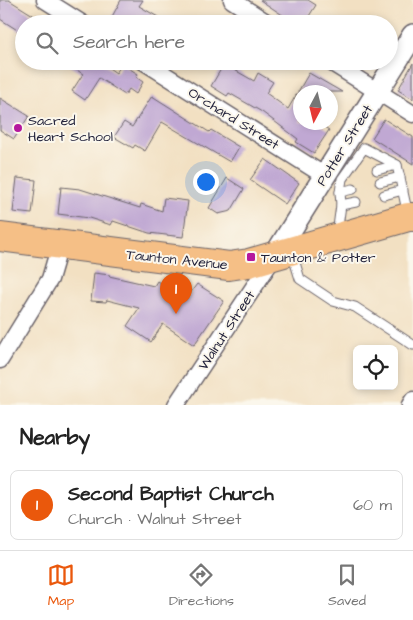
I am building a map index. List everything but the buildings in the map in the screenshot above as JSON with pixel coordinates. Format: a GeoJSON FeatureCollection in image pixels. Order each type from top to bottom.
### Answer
{"type":"FeatureCollection","features":[{"type":"Feature","properties":{"kind":"highway","name":"Taunton Avenue"},"geometry":{"type":"LineString","coordinates":[[0,237],[220,266],[239,265],[337,238],[409,210]]}},
{"type":"Feature","properties":{"kind":"street"},"geometry":{"type":"LineString","coordinates":[[45,0],[69,15]]}},
{"type":"Feature","properties":{"kind":"street"},"geometry":{"type":"LineString","coordinates":[[232,0],[255,15]]}},
{"type":"Feature","properties":{"kind":"street","name":"Potter Street"},"geometry":{"type":"LineString","coordinates":[[398,59],[413,35]]}},
{"type":"Feature","properties":{"kind":"street","name":"Orchard Street"},"geometry":{"type":"LineString","coordinates":[[158,70],[336,176]]}},
{"type":"Feature","properties":{"kind":"street"},"geometry":{"type":"LineString","coordinates":[[343,70],[413,114]]}},
{"type":"Feature","properties":{"kind":"street","name":"Potter Street"},"geometry":{"type":"LineString","coordinates":[[283,253],[336,176],[377,92],[391,70]]}},
{"type":"Feature","properties":{"kind":"street"},"geometry":{"type":"LineString","coordinates":[[0,360],[50,279],[60,244]]}},
{"type":"Feature","properties":{"kind":"street","name":"Walnut Street"},"geometry":{"type":"LineString","coordinates":[[176,405],[283,253]]}},
{"type":"Feature","properties":{"kind":"street"},"geometry":{"type":"LineString","coordinates":[[410,405],[413,400]]}},
{"type":"Feature","properties":{"kind":"lane"},"geometry":{"type":"LineString","coordinates":[[337,238],[342,206],[336,176],[364,148],[397,165],[409,210]]}},
{"type":"Feature","properties":{"kind":"lane"},"geometry":{"type":"LineString","coordinates":[[377,170],[397,165]]}},
{"type":"Feature","properties":{"kind":"lane"},"geometry":{"type":"LineString","coordinates":[[380,182],[400,177]]}},
{"type":"Feature","properties":{"kind":"lane"},"geometry":{"type":"LineString","coordinates":[[340,192],[353,189]]}},
{"type":"Feature","properties":{"kind":"lane"},"geometry":{"type":"LineString","coordinates":[[384,195],[409,210]]}},
{"type":"Feature","properties":{"kind":"lane"},"geometry":{"type":"LineString","coordinates":[[342,206],[356,202]]}},
{"type":"Feature","properties":{"kind":"lane"},"geometry":{"type":"LineString","coordinates":[[283,253],[300,279],[333,301],[355,307],[413,345]]}},
{"type":"Feature","properties":{"kind":"place","name":"Sacred Heart School"},"geometry":{"type":"Point","coordinates":[18,128]}},
{"type":"Feature","properties":{"kind":"place","name":"Taunton & Potter"},"geometry":{"type":"Point","coordinates":[251,257]}},
{"type":"Feature","properties":{"kind":"place","name":"Second Baptist Church"},"geometry":{"type":"Point","coordinates":[176,314]}}]}
